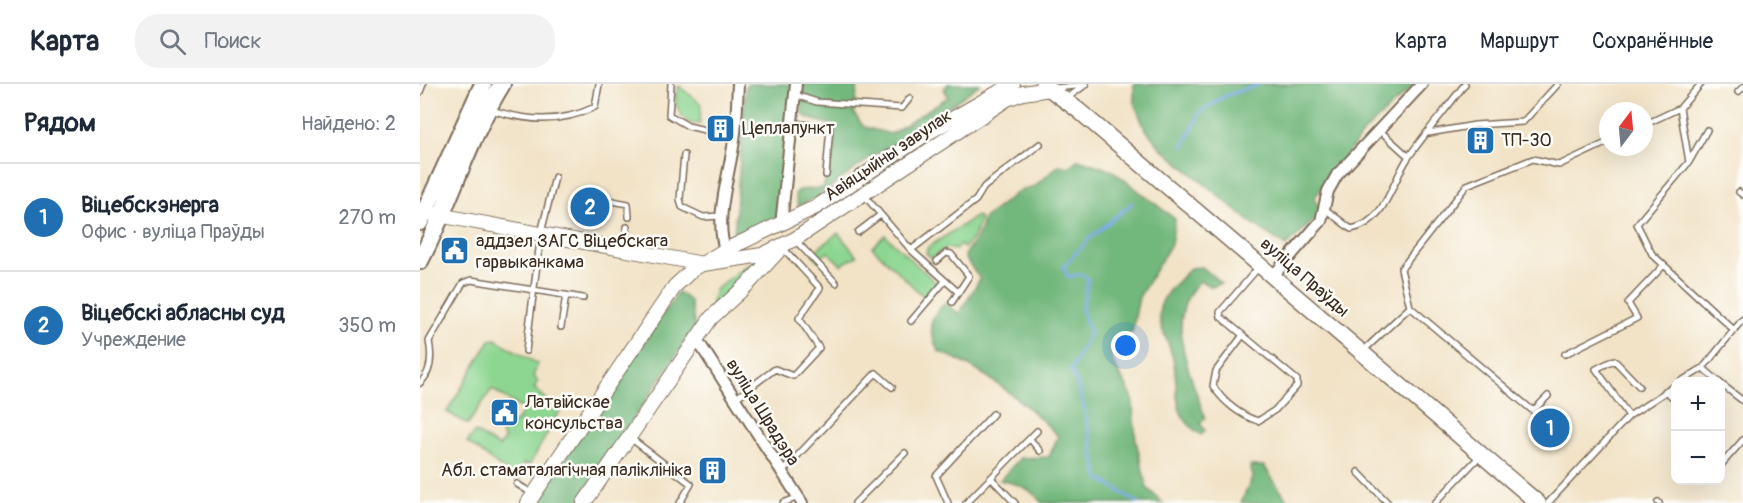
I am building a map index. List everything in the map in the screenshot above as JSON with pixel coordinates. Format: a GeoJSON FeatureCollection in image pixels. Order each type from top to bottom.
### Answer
{"type":"FeatureCollection","features":[{"type":"Feature","properties":{"kind":"main road"},"geometry":{"type":"LineString","coordinates":[[423,216],[483,84]]}},
{"type":"Feature","properties":{"kind":"main road"},"geometry":{"type":"LineString","coordinates":[[420,261],[443,217],[487,109],[502,84]]}},
{"type":"Feature","properties":{"kind":"main road","name":"вуліца Праўды"},"geometry":{"type":"LineString","coordinates":[[1047,87],[1274,276],[1538,503]]}},
{"type":"Feature","properties":{"kind":"street"},"geometry":{"type":"LineString","coordinates":[[724,250],[721,237],[722,216],[735,137],[738,84]]}},
{"type":"Feature","properties":{"kind":"street","name":"Авіяцыйны завулак"},"geometry":{"type":"LineString","coordinates":[[782,247],[926,134],[1013,84]]}},
{"type":"Feature","properties":{"kind":"street"},"geometry":{"type":"LineString","coordinates":[[1274,276],[1321,221],[1323,208],[1337,175],[1422,84]]}},
{"type":"Feature","properties":{"kind":"street","name":"Авіяцыйны завулак"},"geometry":{"type":"LineString","coordinates":[[531,499],[675,286],[724,250],[859,187],[1007,99],[1047,87]]}},
{"type":"Feature","properties":{"kind":"street"},"geometry":{"type":"LineString","coordinates":[[584,503],[711,318],[749,283],[782,247],[781,225],[796,89]]}},
{"type":"Feature","properties":{"kind":"street"},"geometry":{"type":"LineString","coordinates":[[423,216],[443,217],[542,233],[703,264],[762,255],[782,247]]}},
{"type":"Feature","properties":{"kind":"street","name":"вуліца Шрадэра"},"geometry":{"type":"LineString","coordinates":[[696,339],[801,500]]}},
{"type":"Feature","properties":{"kind":"lane"},"geometry":{"type":"LineString","coordinates":[[420,92],[423,84]]}},
{"type":"Feature","properties":{"kind":"lane"},"geometry":{"type":"LineString","coordinates":[[487,109],[541,121],[577,114],[595,107],[599,84]]}},
{"type":"Feature","properties":{"kind":"lane"},"geometry":{"type":"LineString","coordinates":[[671,84],[669,115],[688,126],[735,137]]}},
{"type":"Feature","properties":{"kind":"lane"},"geometry":{"type":"LineString","coordinates":[[1047,87],[1087,84]]}},
{"type":"Feature","properties":{"kind":"lane"},"geometry":{"type":"LineString","coordinates":[[1065,100],[1087,84]]}},
{"type":"Feature","properties":{"kind":"lane"},"geometry":{"type":"LineString","coordinates":[[1323,208],[1352,229],[1363,227],[1389,199],[1408,156],[1429,133],[1465,84]]}},
{"type":"Feature","properties":{"kind":"lane"},"geometry":{"type":"LineString","coordinates":[[1429,133],[1475,125],[1523,122],[1558,84]]}},
{"type":"Feature","properties":{"kind":"lane"},"geometry":{"type":"LineString","coordinates":[[1653,121],[1680,108],[1701,84]]}},
{"type":"Feature","properties":{"kind":"lane"},"geometry":{"type":"LineString","coordinates":[[1738,92],[1743,87]]}},
{"type":"Feature","properties":{"kind":"lane"},"geometry":{"type":"LineString","coordinates":[[796,89],[817,102],[902,108],[910,98]]}},
{"type":"Feature","properties":{"kind":"lane"},"geometry":{"type":"LineString","coordinates":[[1680,108],[1689,162]]}},
{"type":"Feature","properties":{"kind":"lane"},"geometry":{"type":"LineString","coordinates":[[792,123],[830,127],[826,175]]}},
{"type":"Feature","properties":{"kind":"lane"},"geometry":{"type":"LineString","coordinates":[[1378,129],[1408,156]]}},
{"type":"Feature","properties":{"kind":"lane"},"geometry":{"type":"LineString","coordinates":[[1707,130],[1689,162],[1637,224],[1652,254],[1734,330]]}},
{"type":"Feature","properties":{"kind":"lane"},"geometry":{"type":"LineString","coordinates":[[911,250],[976,200],[984,187],[1040,144]]}},
{"type":"Feature","properties":{"kind":"lane"},"geometry":{"type":"LineString","coordinates":[[1548,396],[1533,411],[1410,307],[1401,269],[1467,185],[1533,159],[1559,165],[1599,146]]}},
{"type":"Feature","properties":{"kind":"lane"},"geometry":{"type":"LineString","coordinates":[[684,155],[680,198],[682,207],[703,217],[722,216]]}},
{"type":"Feature","properties":{"kind":"lane"},"geometry":{"type":"LineString","coordinates":[[526,351],[542,233],[555,177]]}},
{"type":"Feature","properties":{"kind":"lane"},"geometry":{"type":"LineString","coordinates":[[859,187],[879,216],[911,250],[958,292]]}},
{"type":"Feature","properties":{"kind":"lane"},"geometry":{"type":"LineString","coordinates":[[587,196],[628,204],[629,217]]}},
{"type":"Feature","properties":{"kind":"lane"},"geometry":{"type":"LineString","coordinates":[[858,232],[879,216]]}},
{"type":"Feature","properties":{"kind":"lane"},"geometry":{"type":"LineString","coordinates":[[623,248],[627,228]]}},
{"type":"Feature","properties":{"kind":"lane"},"geometry":{"type":"LineString","coordinates":[[795,239],[806,255],[836,283]]}},
{"type":"Feature","properties":{"kind":"lane"},"geometry":{"type":"LineString","coordinates":[[736,398],[775,369],[793,376],[819,348],[799,318],[820,288],[782,247]]}},
{"type":"Feature","properties":{"kind":"lane"},"geometry":{"type":"LineString","coordinates":[[937,261],[946,253],[951,254],[969,276],[952,302]]}},
{"type":"Feature","properties":{"kind":"lane"},"geometry":{"type":"LineString","coordinates":[[1243,335],[1216,371],[1213,386],[1219,395],[1247,418],[1258,421],[1275,410],[1297,386],[1297,380],[1243,335],[1221,317],[1220,312],[1261,265]]}},
{"type":"Feature","properties":{"kind":"lane"},"geometry":{"type":"LineString","coordinates":[[1565,354],[1637,318],[1628,303],[1664,265]]}},
{"type":"Feature","properties":{"kind":"lane"},"geometry":{"type":"LineString","coordinates":[[420,383],[428,373],[432,355],[429,341],[463,283],[471,280],[583,298]]}},
{"type":"Feature","properties":{"kind":"lane"},"geometry":{"type":"LineString","coordinates":[[911,321],[945,281]]}},
{"type":"Feature","properties":{"kind":"lane"},"geometry":{"type":"LineString","coordinates":[[561,327],[566,295]]}},
{"type":"Feature","properties":{"kind":"lane"},"geometry":{"type":"LineString","coordinates":[[1362,352],[1410,307]]}},
{"type":"Feature","properties":{"kind":"lane"},"geometry":{"type":"LineString","coordinates":[[1688,377],[1703,369],[1743,320]]}},
{"type":"Feature","properties":{"kind":"lane"},"geometry":{"type":"LineString","coordinates":[[1629,416],[1596,369],[1614,360],[1639,386]]}},
{"type":"Feature","properties":{"kind":"lane"},"geometry":{"type":"LineString","coordinates":[[1703,369],[1713,377]]}},
{"type":"Feature","properties":{"kind":"lane"},"geometry":{"type":"LineString","coordinates":[[782,472],[876,373],[892,387]]}},
{"type":"Feature","properties":{"kind":"lane"},"geometry":{"type":"LineString","coordinates":[[1725,386],[1743,401]]}},
{"type":"Feature","properties":{"kind":"lane"},"geometry":{"type":"LineString","coordinates":[[1548,503],[1629,416],[1671,388]]}},
{"type":"Feature","properties":{"kind":"lane"},"geometry":{"type":"LineString","coordinates":[[1734,394],[1740,389]]}},
{"type":"Feature","properties":{"kind":"lane"},"geometry":{"type":"LineString","coordinates":[[1665,391],[1671,396]]}},
{"type":"Feature","properties":{"kind":"lane"},"geometry":{"type":"LineString","coordinates":[[948,503],[936,476],[993,414]]}},
{"type":"Feature","properties":{"kind":"lane"},"geometry":{"type":"LineString","coordinates":[[966,503],[1037,431]]}},
{"type":"Feature","properties":{"kind":"lane"},"geometry":{"type":"LineString","coordinates":[[628,436],[691,484],[680,503]]}},
{"type":"Feature","properties":{"kind":"lane"},"geometry":{"type":"LineString","coordinates":[[1029,439],[1041,451]]}},
{"type":"Feature","properties":{"kind":"lane"},"geometry":{"type":"LineString","coordinates":[[1725,460],[1743,440]]}},
{"type":"Feature","properties":{"kind":"lane"},"geometry":{"type":"LineString","coordinates":[[855,503],[905,453]]}},
{"type":"Feature","properties":{"kind":"lane"},"geometry":{"type":"LineString","coordinates":[[1435,503],[1481,455]]}},
{"type":"Feature","properties":{"kind":"lane"},"geometry":{"type":"LineString","coordinates":[[1358,472],[1388,503]]}},
{"type":"Feature","properties":{"kind":"lane"},"geometry":{"type":"LineString","coordinates":[[991,478],[1015,503]]}},
{"type":"Feature","properties":{"kind":"lane"},"geometry":{"type":"LineString","coordinates":[[517,484],[531,499]]}},
{"type":"Feature","properties":{"kind":"lane"},"geometry":{"type":"LineString","coordinates":[[783,503],[801,500]]}},
{"type":"Feature","properties":{"kind":"green space"},"geometry":{"type":"Polygon","coordinates":[[[746,84],[792,84],[781,216],[734,235],[746,84]]]}},
{"type":"Feature","properties":{"kind":"green space"},"geometry":{"type":"Polygon","coordinates":[[[804,84],[858,84],[854,114],[864,127],[891,134],[948,97],[944,89],[948,84],[980,84],[902,141],[874,155],[817,197],[798,206],[795,194],[799,190],[823,188],[834,149],[834,125],[810,119],[802,114],[804,84]]]}},
{"type":"Feature","properties":{"kind":"green space"},"geometry":{"type":"Polygon","coordinates":[[[1134,84],[1415,84],[1363,133],[1314,198],[1322,213],[1286,246],[1249,221],[1160,147],[1144,127],[1134,102],[1134,84]]]}},
{"type":"Feature","properties":{"kind":"green space"},"geometry":{"type":"Polygon","coordinates":[[[679,86],[701,104],[700,124],[689,123],[679,111],[676,96],[679,86]]]}},
{"type":"Feature","properties":{"kind":"green space"},"geometry":{"type":"Polygon","coordinates":[[[1078,159],[1113,171],[1175,219],[1171,244],[1139,297],[1132,332],[1109,346],[1114,365],[1132,396],[1136,441],[1147,488],[1163,503],[1042,503],[1024,487],[1000,480],[1020,458],[1049,457],[1058,436],[1032,411],[987,376],[938,351],[931,331],[932,320],[939,309],[945,303],[959,314],[980,279],[965,258],[966,252],[978,236],[984,218],[1019,191],[1035,186],[1059,165],[1069,167],[1078,159]]]}},
{"type":"Feature","properties":{"kind":"green space"},"geometry":{"type":"Polygon","coordinates":[[[977,216],[980,219],[973,238],[964,248],[960,245],[955,250],[946,248],[931,258],[926,253],[928,247],[977,216]]]}},
{"type":"Feature","properties":{"kind":"green space"},"geometry":{"type":"Polygon","coordinates":[[[838,233],[857,256],[841,265],[828,252],[818,260],[812,253],[838,233]]]}},
{"type":"Feature","properties":{"kind":"green space"},"geometry":{"type":"Polygon","coordinates":[[[885,235],[937,284],[925,298],[872,247],[885,235]]]}},
{"type":"Feature","properties":{"kind":"green space"},"geometry":{"type":"Polygon","coordinates":[[[746,265],[755,265],[710,310],[715,290],[746,265]]]}},
{"type":"Feature","properties":{"kind":"green space"},"geometry":{"type":"Polygon","coordinates":[[[1202,267],[1221,283],[1212,287],[1200,281],[1188,296],[1182,312],[1181,330],[1187,366],[1205,418],[1200,423],[1205,431],[1201,435],[1190,426],[1179,407],[1174,364],[1159,314],[1165,296],[1173,286],[1190,268],[1202,267]]]}},
{"type":"Feature","properties":{"kind":"green space"},"geometry":{"type":"Polygon","coordinates":[[[678,292],[690,301],[695,327],[577,503],[535,503],[678,292]]]}},
{"type":"Feature","properties":{"kind":"green space"},"geometry":{"type":"Polygon","coordinates":[[[495,339],[538,364],[533,376],[538,381],[534,388],[560,411],[529,466],[524,463],[520,470],[524,473],[519,481],[467,442],[475,432],[499,447],[505,438],[501,435],[510,421],[515,423],[522,413],[521,408],[492,389],[468,424],[447,412],[490,340],[495,339]]]}},
{"type":"Feature","properties":{"kind":"green space"},"geometry":{"type":"Polygon","coordinates":[[[1250,466],[1264,466],[1287,500],[1298,503],[1241,503],[1253,476],[1250,466]]]}},
{"type":"Feature","properties":{"kind":"waterway"},"geometry":{"type":"LineString","coordinates":[[1183,147],[1200,112],[1225,96],[1260,84]]}},
{"type":"Feature","properties":{"kind":"waterway"},"geometry":{"type":"LineString","coordinates":[[1132,203],[1089,239],[1063,267],[1068,277],[1081,274],[1088,279],[1082,310],[1090,333],[1071,370],[1084,410],[1099,478],[1138,503]]}},
{"type":"Feature","properties":{"kind":"place","name":"Цеплапункт"},"geometry":{"type":"Point","coordinates":[721,128]}},
{"type":"Feature","properties":{"kind":"place","name":"ТП-30"},"geometry":{"type":"Point","coordinates":[1480,140]}},
{"type":"Feature","properties":{"kind":"place","name":"Віцебскі абласны суд"},"geometry":{"type":"Point","coordinates":[590,207]}},
{"type":"Feature","properties":{"kind":"place","name":"аддзел ЗАГС Віцебскага гарвыканкама"},"geometry":{"type":"Point","coordinates":[455,251]}},
{"type":"Feature","properties":{"kind":"place","name":"Латвійскае консульства"},"geometry":{"type":"Point","coordinates":[504,412]}},
{"type":"Feature","properties":{"kind":"place","name":"Віцебскэнерга"},"geometry":{"type":"Point","coordinates":[1550,428]}},
{"type":"Feature","properties":{"kind":"place","name":"Абл. стаматалагічная паліклініка"},"geometry":{"type":"Point","coordinates":[713,470]}}]}
